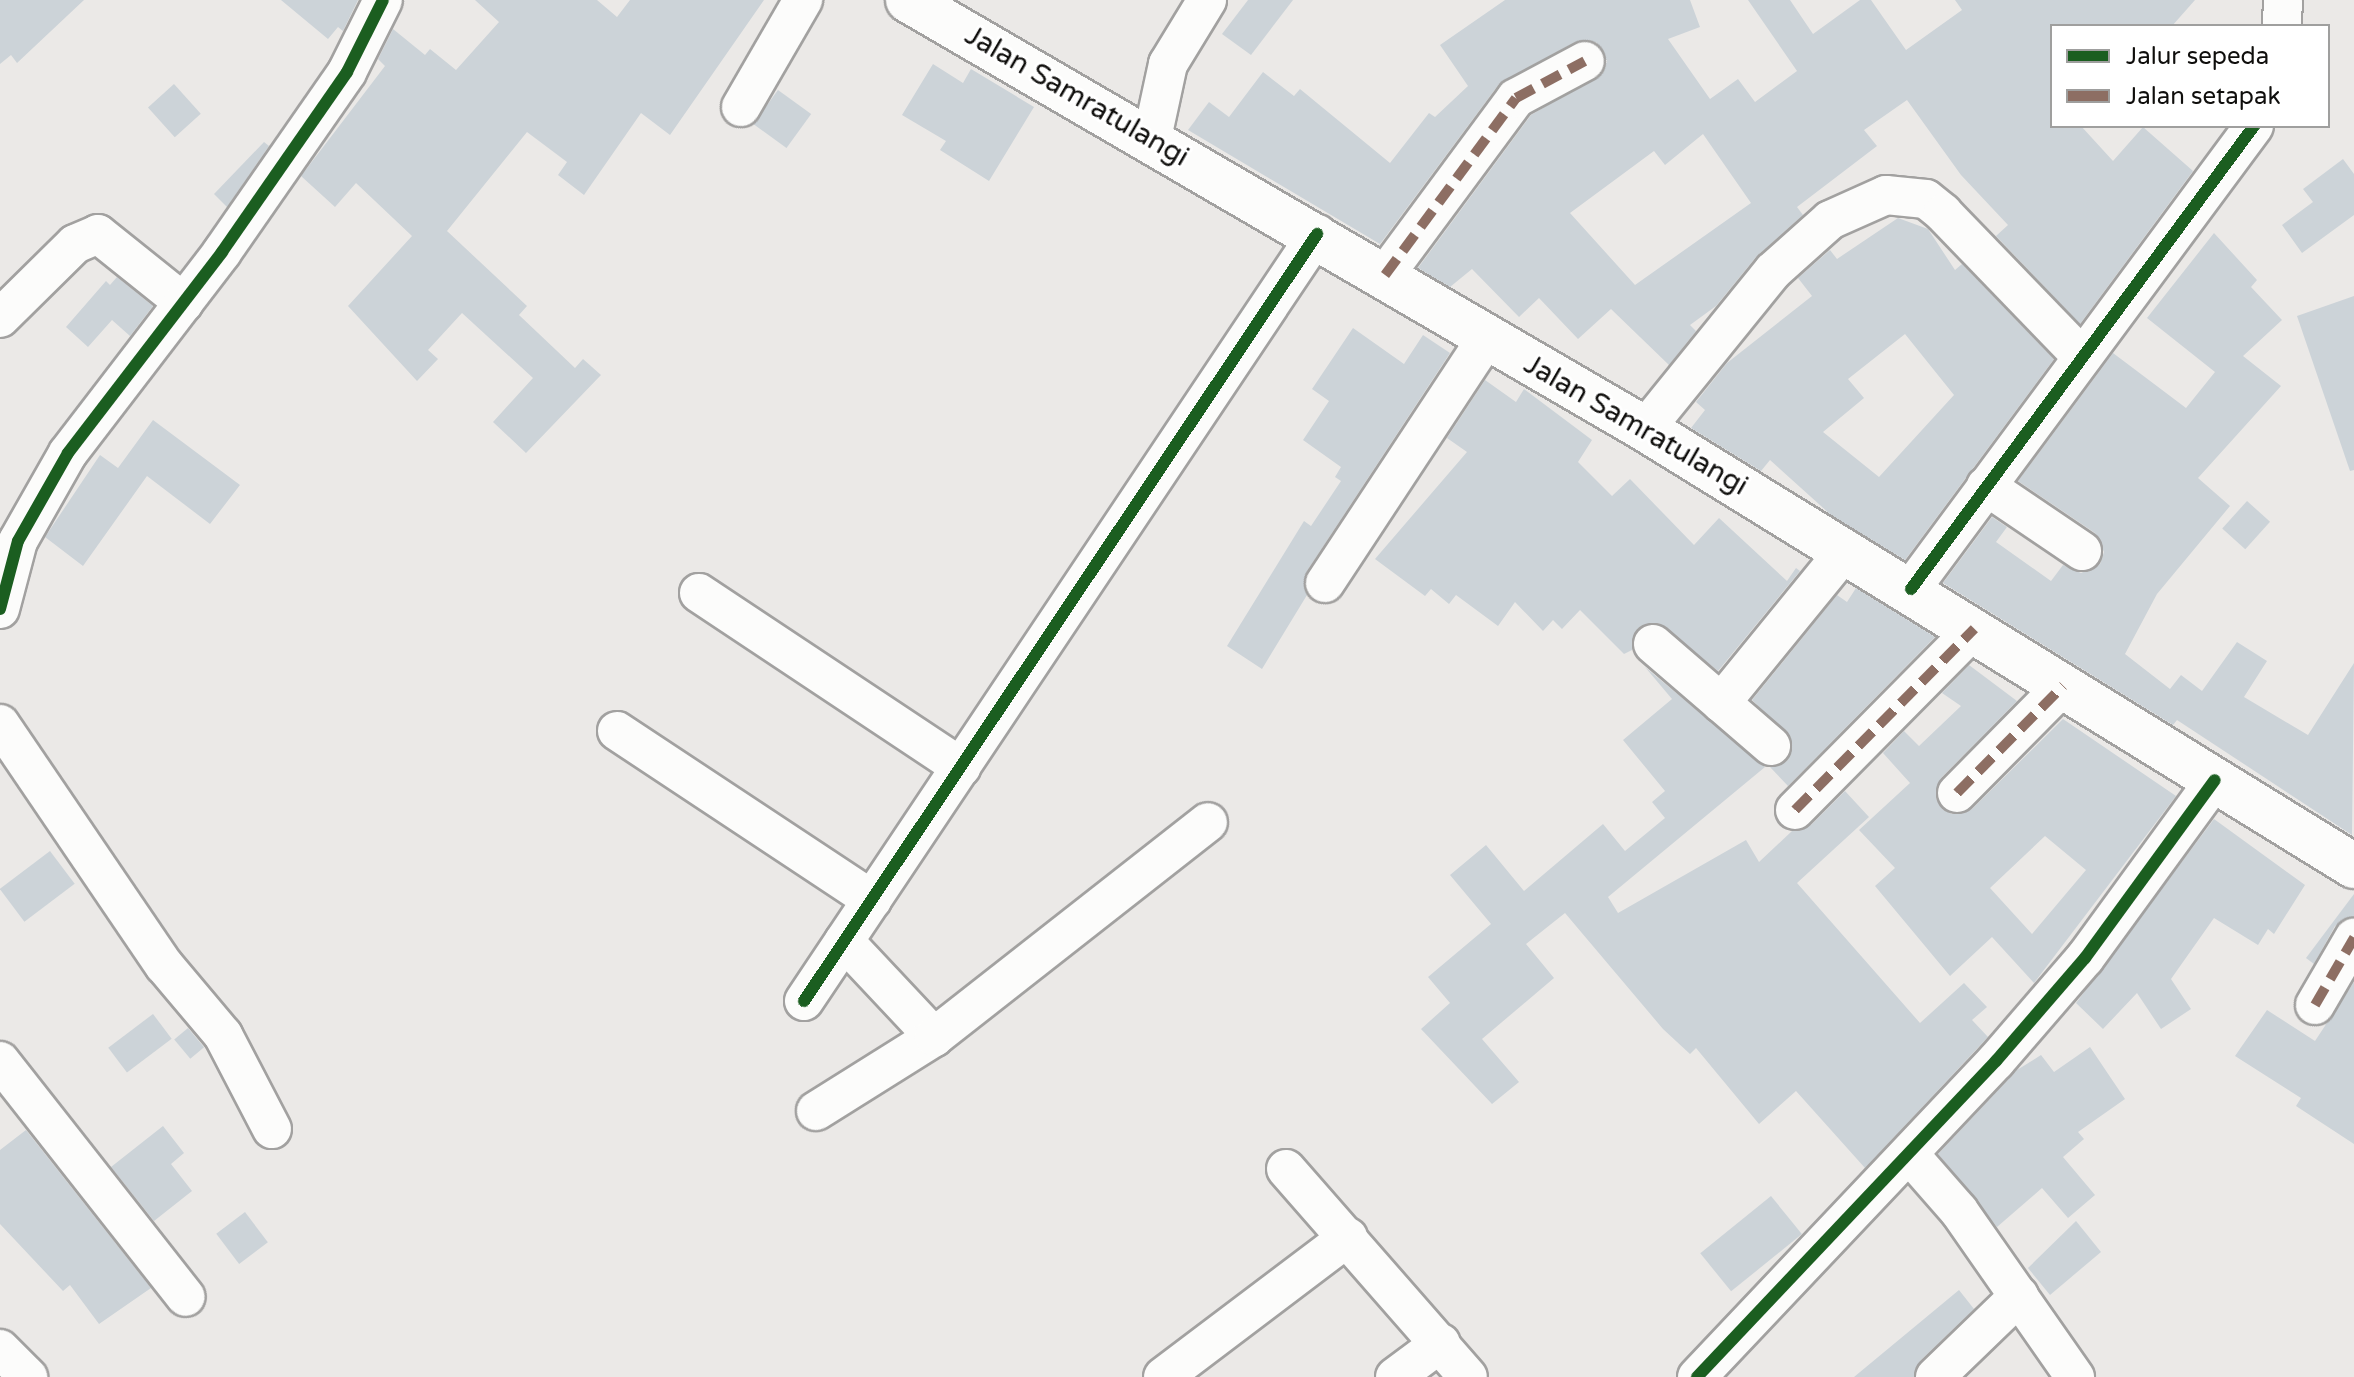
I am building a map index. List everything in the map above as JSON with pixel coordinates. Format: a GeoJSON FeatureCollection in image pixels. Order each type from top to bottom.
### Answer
{"type":"FeatureCollection","features":[{"type":"Feature","properties":{"kind":"main road","name":"Jalan Samratulangi"},"geometry":{"type":"LineString","coordinates":[[908,0],[956,11],[1152,138],[1911,589],[2215,780],[2353,862]]}},
{"type":"Feature","properties":{"kind":"street"},"geometry":{"type":"LineString","coordinates":[[0,609],[18,541],[51,480],[132,362],[184,303],[347,72],[383,0]]}},
{"type":"Feature","properties":{"kind":"street"},"geometry":{"type":"LineString","coordinates":[[741,107],[803,0]]}},
{"type":"Feature","properties":{"kind":"street"},"geometry":{"type":"LineString","coordinates":[[1152,138],[1168,64],[1207,0]]}},
{"type":"Feature","properties":{"kind":"street"},"geometry":{"type":"LineString","coordinates":[[2282,24],[2283,0]]}},
{"type":"Feature","properties":{"kind":"street"},"geometry":{"type":"LineString","coordinates":[[1385,275],[1516,98],[1585,61]]}},
{"type":"Feature","properties":{"kind":"street"},"geometry":{"type":"LineString","coordinates":[[1911,589],[2253,128]]}},
{"type":"Feature","properties":{"kind":"street"},"geometry":{"type":"LineString","coordinates":[[1645,429],[1773,271],[1830,220],[1886,195],[1926,199],[1943,213],[2082,357]]}},
{"type":"Feature","properties":{"kind":"street"},"geometry":{"type":"LineString","coordinates":[[0,318],[75,244],[98,234],[184,303]]}},
{"type":"Feature","properties":{"kind":"street"},"geometry":{"type":"LineString","coordinates":[[804,1001],[1317,234]]}},
{"type":"Feature","properties":{"kind":"street"},"geometry":{"type":"LineString","coordinates":[[1325,583],[1487,337]]}},
{"type":"Feature","properties":{"kind":"street"},"geometry":{"type":"LineString","coordinates":[[1986,486],[2082,551]]}},
{"type":"Feature","properties":{"kind":"street"},"geometry":{"type":"LineString","coordinates":[[1721,703],[1846,550]]}},
{"type":"Feature","properties":{"kind":"street"},"geometry":{"type":"LineString","coordinates":[[699,593],[961,767]]}},
{"type":"Feature","properties":{"kind":"street"},"geometry":{"type":"LineString","coordinates":[[1795,810],[1974,629]]}},
{"type":"Feature","properties":{"kind":"street"},"geometry":{"type":"LineString","coordinates":[[1653,644],[1771,746]]}},
{"type":"Feature","properties":{"kind":"street"},"geometry":{"type":"LineString","coordinates":[[1957,793],[2063,686]]}},
{"type":"Feature","properties":{"kind":"street"},"geometry":{"type":"LineString","coordinates":[[0,724],[164,965],[223,1035],[272,1129]]}},
{"type":"Feature","properties":{"kind":"street"},"geometry":{"type":"LineString","coordinates":[[617,731],[872,900]]}},
{"type":"Feature","properties":{"kind":"street"},"geometry":{"type":"LineString","coordinates":[[1697,1377],[1910,1155],[2085,958],[2215,780]]}},
{"type":"Feature","properties":{"kind":"street"},"geometry":{"type":"LineString","coordinates":[[816,1111],[934,1037],[1208,822]]}},
{"type":"Feature","properties":{"kind":"street"},"geometry":{"type":"LineString","coordinates":[[2315,1005],[2354,938]]}},
{"type":"Feature","properties":{"kind":"street"},"geometry":{"type":"LineString","coordinates":[[844,941],[934,1037]]}},
{"type":"Feature","properties":{"kind":"street"},"geometry":{"type":"LineString","coordinates":[[0,1061],[186,1297]]}},
{"type":"Feature","properties":{"kind":"street"},"geometry":{"type":"LineString","coordinates":[[1910,1155],[2019,1296],[2075,1377]]}},
{"type":"Feature","properties":{"kind":"street"},"geometry":{"type":"LineString","coordinates":[[1286,1169],[1468,1377]]}},
{"type":"Feature","properties":{"kind":"street"},"geometry":{"type":"LineString","coordinates":[[1163,1377],[1348,1237]]}},
{"type":"Feature","properties":{"kind":"street"},"geometry":{"type":"LineString","coordinates":[[1935,1377],[2019,1296]]}},
{"type":"Feature","properties":{"kind":"street"},"geometry":{"type":"LineString","coordinates":[[1395,1377],[1441,1343]]}},
{"type":"Feature","properties":{"kind":"street"},"geometry":{"type":"LineString","coordinates":[[0,1349],[28,1377]]}},
{"type":"Feature","properties":{"kind":"building"},"geometry":{"type":"Polygon","coordinates":[[[0,0],[84,0],[17,63],[11,55],[0,64],[0,0]]]}},
{"type":"Feature","properties":{"kind":"building"},"geometry":{"type":"Polygon","coordinates":[[[281,0],[358,0],[343,31],[338,27],[328,39],[281,0]]]}},
{"type":"Feature","properties":{"kind":"building"},"geometry":{"type":"Polygon","coordinates":[[[475,0],[597,0],[617,17],[630,0],[764,0],[670,135],[641,113],[584,195],[558,175],[567,162],[527,132],[447,231],[527,306],[519,315],[575,368],[583,359],[601,375],[526,453],[493,422],[533,378],[462,313],[428,350],[438,359],[417,381],[348,306],[412,236],[356,183],[335,207],[301,176],[385,66],[378,59],[393,29],[425,55],[430,49],[456,70],[499,22],[475,0]]]}},
{"type":"Feature","properties":{"kind":"building"},"geometry":{"type":"Polygon","coordinates":[[[1248,0],[1293,0],[1251,55],[1222,34],[1248,0]]]}},
{"type":"Feature","properties":{"kind":"building"},"geometry":{"type":"Polygon","coordinates":[[[1505,0],[1690,0],[1700,27],[1668,39],[1710,99],[1738,79],[1755,102],[1797,71],[1748,0],[1790,0],[1813,34],[1860,0],[1871,0],[1906,50],[1962,10],[1955,0],[2195,0],[2174,24],[2050,24],[2050,128],[2083,128],[2113,161],[2144,128],[2193,171],[2080,324],[1996,236],[2008,225],[1961,175],[1907,100],[1864,130],[1877,146],[1797,207],[1803,215],[1756,257],[1716,306],[1690,325],[1696,331],[1669,365],[1611,309],[1578,339],[1539,298],[1519,317],[1472,269],[1450,287],[1418,268],[1531,115],[1603,73],[1607,61],[1596,42],[1575,42],[1499,84],[1380,244],[1188,130],[1209,102],[1229,117],[1263,72],[1294,96],[1300,89],[1390,163],[1429,113],[1435,117],[1468,86],[1440,45],[1505,0]],[[1703,134],[1665,165],[1654,151],[1570,213],[1635,285],[1751,203],[1703,134]]]}},
{"type":"Feature","properties":{"kind":"building"},"geometry":{"type":"Polygon","coordinates":[[[933,64],[963,83],[971,69],[1034,107],[989,181],[940,150],[946,141],[902,115],[933,64]]]}},
{"type":"Feature","properties":{"kind":"building"},"geometry":{"type":"Polygon","coordinates":[[[174,84],[201,114],[175,137],[148,107],[174,84]]]}},
{"type":"Feature","properties":{"kind":"building"},"geometry":{"type":"Polygon","coordinates":[[[778,90],[811,114],[786,148],[753,124],[778,90]]]}},
{"type":"Feature","properties":{"kind":"building"},"geometry":{"type":"Polygon","coordinates":[[[264,142],[269,146],[227,207],[214,194],[264,142]]]}},
{"type":"Feature","properties":{"kind":"building"},"geometry":{"type":"Polygon","coordinates":[[[2343,159],[2354,174],[2354,215],[2302,253],[2282,225],[2313,202],[2303,189],[2343,159]]]}},
{"type":"Feature","properties":{"kind":"building"},"geometry":{"type":"Polygon","coordinates":[[[1898,218],[1928,229],[1955,270],[1962,264],[2054,359],[1905,560],[1831,515],[1770,460],[1761,471],[1691,428],[1705,410],[1696,402],[1727,363],[1812,296],[1798,278],[1830,250],[1837,259],[1898,218]],[[1905,334],[1848,379],[1864,398],[1823,432],[1879,477],[1954,395],[1905,334]]]}},
{"type":"Feature","properties":{"kind":"building"},"geometry":{"type":"Polygon","coordinates":[[[2214,233],[2257,280],[2251,287],[2282,320],[2243,356],[2281,386],[2198,478],[2230,506],[2157,594],[2125,654],[2170,689],[2181,675],[2202,691],[2237,642],[2267,661],[2244,697],[2308,735],[2354,663],[2352,835],[2177,720],[2173,725],[1943,583],[1992,517],[2007,527],[1996,542],[2051,581],[2063,565],[2081,573],[2100,564],[2104,552],[2095,533],[2018,481],[2113,353],[2186,408],[2215,372],[2147,318],[2214,233]]]}},
{"type":"Feature","properties":{"kind":"building"},"geometry":{"type":"Polygon","coordinates":[[[117,277],[153,306],[130,336],[112,320],[88,347],[66,327],[106,281],[110,285],[117,277]]]}},
{"type":"Feature","properties":{"kind":"building"},"geometry":{"type":"Polygon","coordinates":[[[2354,296],[2354,470],[2350,471],[2297,316],[2354,296]]]}},
{"type":"Feature","properties":{"kind":"building"},"geometry":{"type":"Polygon","coordinates":[[[1353,328],[1404,364],[1423,335],[1450,353],[1307,571],[1307,595],[1262,669],[1227,646],[1304,521],[1311,526],[1341,481],[1335,477],[1341,467],[1303,440],[1329,401],[1312,389],[1353,328]]]}},
{"type":"Feature","properties":{"kind":"building"},"geometry":{"type":"Polygon","coordinates":[[[1485,380],[1516,402],[1524,389],[1592,440],[1578,462],[1612,496],[1630,479],[1694,545],[1719,518],[1787,581],[1796,568],[1800,571],[1718,671],[1658,623],[1637,629],[1632,650],[1624,654],[1580,610],[1562,629],[1553,620],[1543,631],[1515,602],[1498,626],[1456,595],[1449,604],[1431,589],[1425,596],[1375,559],[1467,452],[1447,438],[1485,380]]]}},
{"type":"Feature","properties":{"kind":"building"},"geometry":{"type":"Polygon","coordinates":[[[153,420],[240,485],[210,524],[147,476],[83,566],[45,537],[100,455],[118,468],[153,420]]]}},
{"type":"Feature","properties":{"kind":"building"},"geometry":{"type":"Polygon","coordinates":[[[2247,501],[2270,522],[2245,549],[2222,528],[2247,501]]]}},
{"type":"Feature","properties":{"kind":"building"},"geometry":{"type":"Polygon","coordinates":[[[1856,588],[1935,637],[1788,786],[1770,767],[1788,760],[1791,738],[1752,700],[1837,595],[1847,602],[1856,588]]]}},
{"type":"Feature","properties":{"kind":"building"},"geometry":{"type":"Polygon","coordinates":[[[1969,665],[2017,701],[1941,778],[1936,798],[1942,809],[1952,814],[1972,809],[2063,719],[2176,796],[2034,983],[1992,937],[1950,976],[1875,886],[1895,868],[1859,830],[1910,783],[1883,753],[1904,731],[1919,746],[1961,706],[1942,693],[1969,665]],[[2045,836],[1990,888],[2032,934],[2086,870],[2045,836]]]}},
{"type":"Feature","properties":{"kind":"building"},"geometry":{"type":"Polygon","coordinates":[[[1645,667],[1765,767],[1608,897],[1618,913],[1746,840],[1759,862],[1792,831],[1811,825],[1845,791],[1869,817],[1797,883],[1920,1023],[1964,983],[1987,1007],[1972,1020],[1988,1037],[1865,1168],[1796,1091],[1759,1124],[1696,1048],[1690,1054],[1663,1029],[1565,913],[1526,944],[1554,978],[1482,1039],[1519,1082],[1492,1104],[1421,1029],[1450,1003],[1428,977],[1491,924],[1450,875],[1486,845],[1524,891],[1603,824],[1625,851],[1665,818],[1652,802],[1665,791],[1623,740],[1672,699],[1645,667]]]}},
{"type":"Feature","properties":{"kind":"building"},"geometry":{"type":"Polygon","coordinates":[[[2214,819],[2305,885],[2274,934],[2268,929],[2258,945],[2214,918],[2171,979],[2191,1009],[2161,1029],[2137,993],[2103,1029],[2076,1003],[2214,819]]]}},
{"type":"Feature","properties":{"kind":"building"},"geometry":{"type":"Polygon","coordinates":[[[50,851],[75,884],[24,922],[0,889],[50,851]]]}},
{"type":"Feature","properties":{"kind":"building"},"geometry":{"type":"Polygon","coordinates":[[[2354,894],[2354,916],[2335,926],[2314,964],[2306,958],[2354,894]]]}},
{"type":"Feature","properties":{"kind":"building"},"geometry":{"type":"Polygon","coordinates":[[[2354,982],[2354,1144],[2296,1106],[2301,1098],[2235,1056],[2267,1010],[2315,1041],[2354,982]]]}},
{"type":"Feature","properties":{"kind":"building"},"geometry":{"type":"Polygon","coordinates":[[[153,1014],[172,1039],[127,1072],[108,1048],[153,1014]]]}},
{"type":"Feature","properties":{"kind":"building"},"geometry":{"type":"Polygon","coordinates":[[[188,1028],[204,1047],[190,1059],[174,1040],[188,1028]]]}},
{"type":"Feature","properties":{"kind":"building"},"geometry":{"type":"Polygon","coordinates":[[[2090,1047],[2125,1099],[2078,1132],[2084,1139],[2063,1157],[2095,1195],[2068,1218],[2042,1188],[1997,1227],[1938,1154],[2017,1070],[2041,1055],[2054,1072],[2090,1047]]]}},
{"type":"Feature","properties":{"kind":"building"},"geometry":{"type":"Polygon","coordinates":[[[163,1126],[184,1153],[171,1164],[192,1191],[154,1221],[111,1167],[163,1126]]]}},
{"type":"Feature","properties":{"kind":"building"},"geometry":{"type":"Polygon","coordinates":[[[26,1130],[151,1288],[99,1324],[70,1285],[63,1291],[0,1224],[0,1150],[26,1130]]]}},
{"type":"Feature","properties":{"kind":"building"},"geometry":{"type":"Polygon","coordinates":[[[1771,1196],[1802,1234],[1731,1291],[1700,1253],[1771,1196]]]}},
{"type":"Feature","properties":{"kind":"building"},"geometry":{"type":"Polygon","coordinates":[[[245,1212],[268,1242],[239,1264],[216,1234],[245,1212]]]}},
{"type":"Feature","properties":{"kind":"building"},"geometry":{"type":"Polygon","coordinates":[[[2076,1221],[2101,1252],[2050,1295],[2028,1268],[2076,1221]]]}},
{"type":"Feature","properties":{"kind":"building"},"geometry":{"type":"Polygon","coordinates":[[[1959,1290],[1974,1309],[1920,1361],[1914,1377],[1854,1377],[1959,1290]]]}},
{"type":"Feature","properties":{"kind":"marked path"},"geometry":{"type":"LineString","coordinates":[[1385,275],[1516,98],[1585,61]]}},
{"type":"Feature","properties":{"kind":"marked path"},"geometry":{"type":"LineString","coordinates":[[1795,810],[1974,629]]}},
{"type":"Feature","properties":{"kind":"marked path"},"geometry":{"type":"LineString","coordinates":[[1957,793],[2063,686]]}},
{"type":"Feature","properties":{"kind":"marked path"},"geometry":{"type":"LineString","coordinates":[[2315,1005],[2354,938]]}},
{"type":"Feature","properties":{"kind":"cycle path"},"geometry":{"type":"LineString","coordinates":[[0,609],[18,541],[68,453],[222,252],[347,72],[383,0]]}},
{"type":"Feature","properties":{"kind":"cycle path"},"geometry":{"type":"LineString","coordinates":[[1911,589],[2253,128]]}},
{"type":"Feature","properties":{"kind":"cycle path"},"geometry":{"type":"LineString","coordinates":[[804,1001],[1317,234]]}},
{"type":"Feature","properties":{"kind":"cycle path"},"geometry":{"type":"LineString","coordinates":[[1697,1377],[1996,1061],[2085,958],[2215,780]]}}]}
